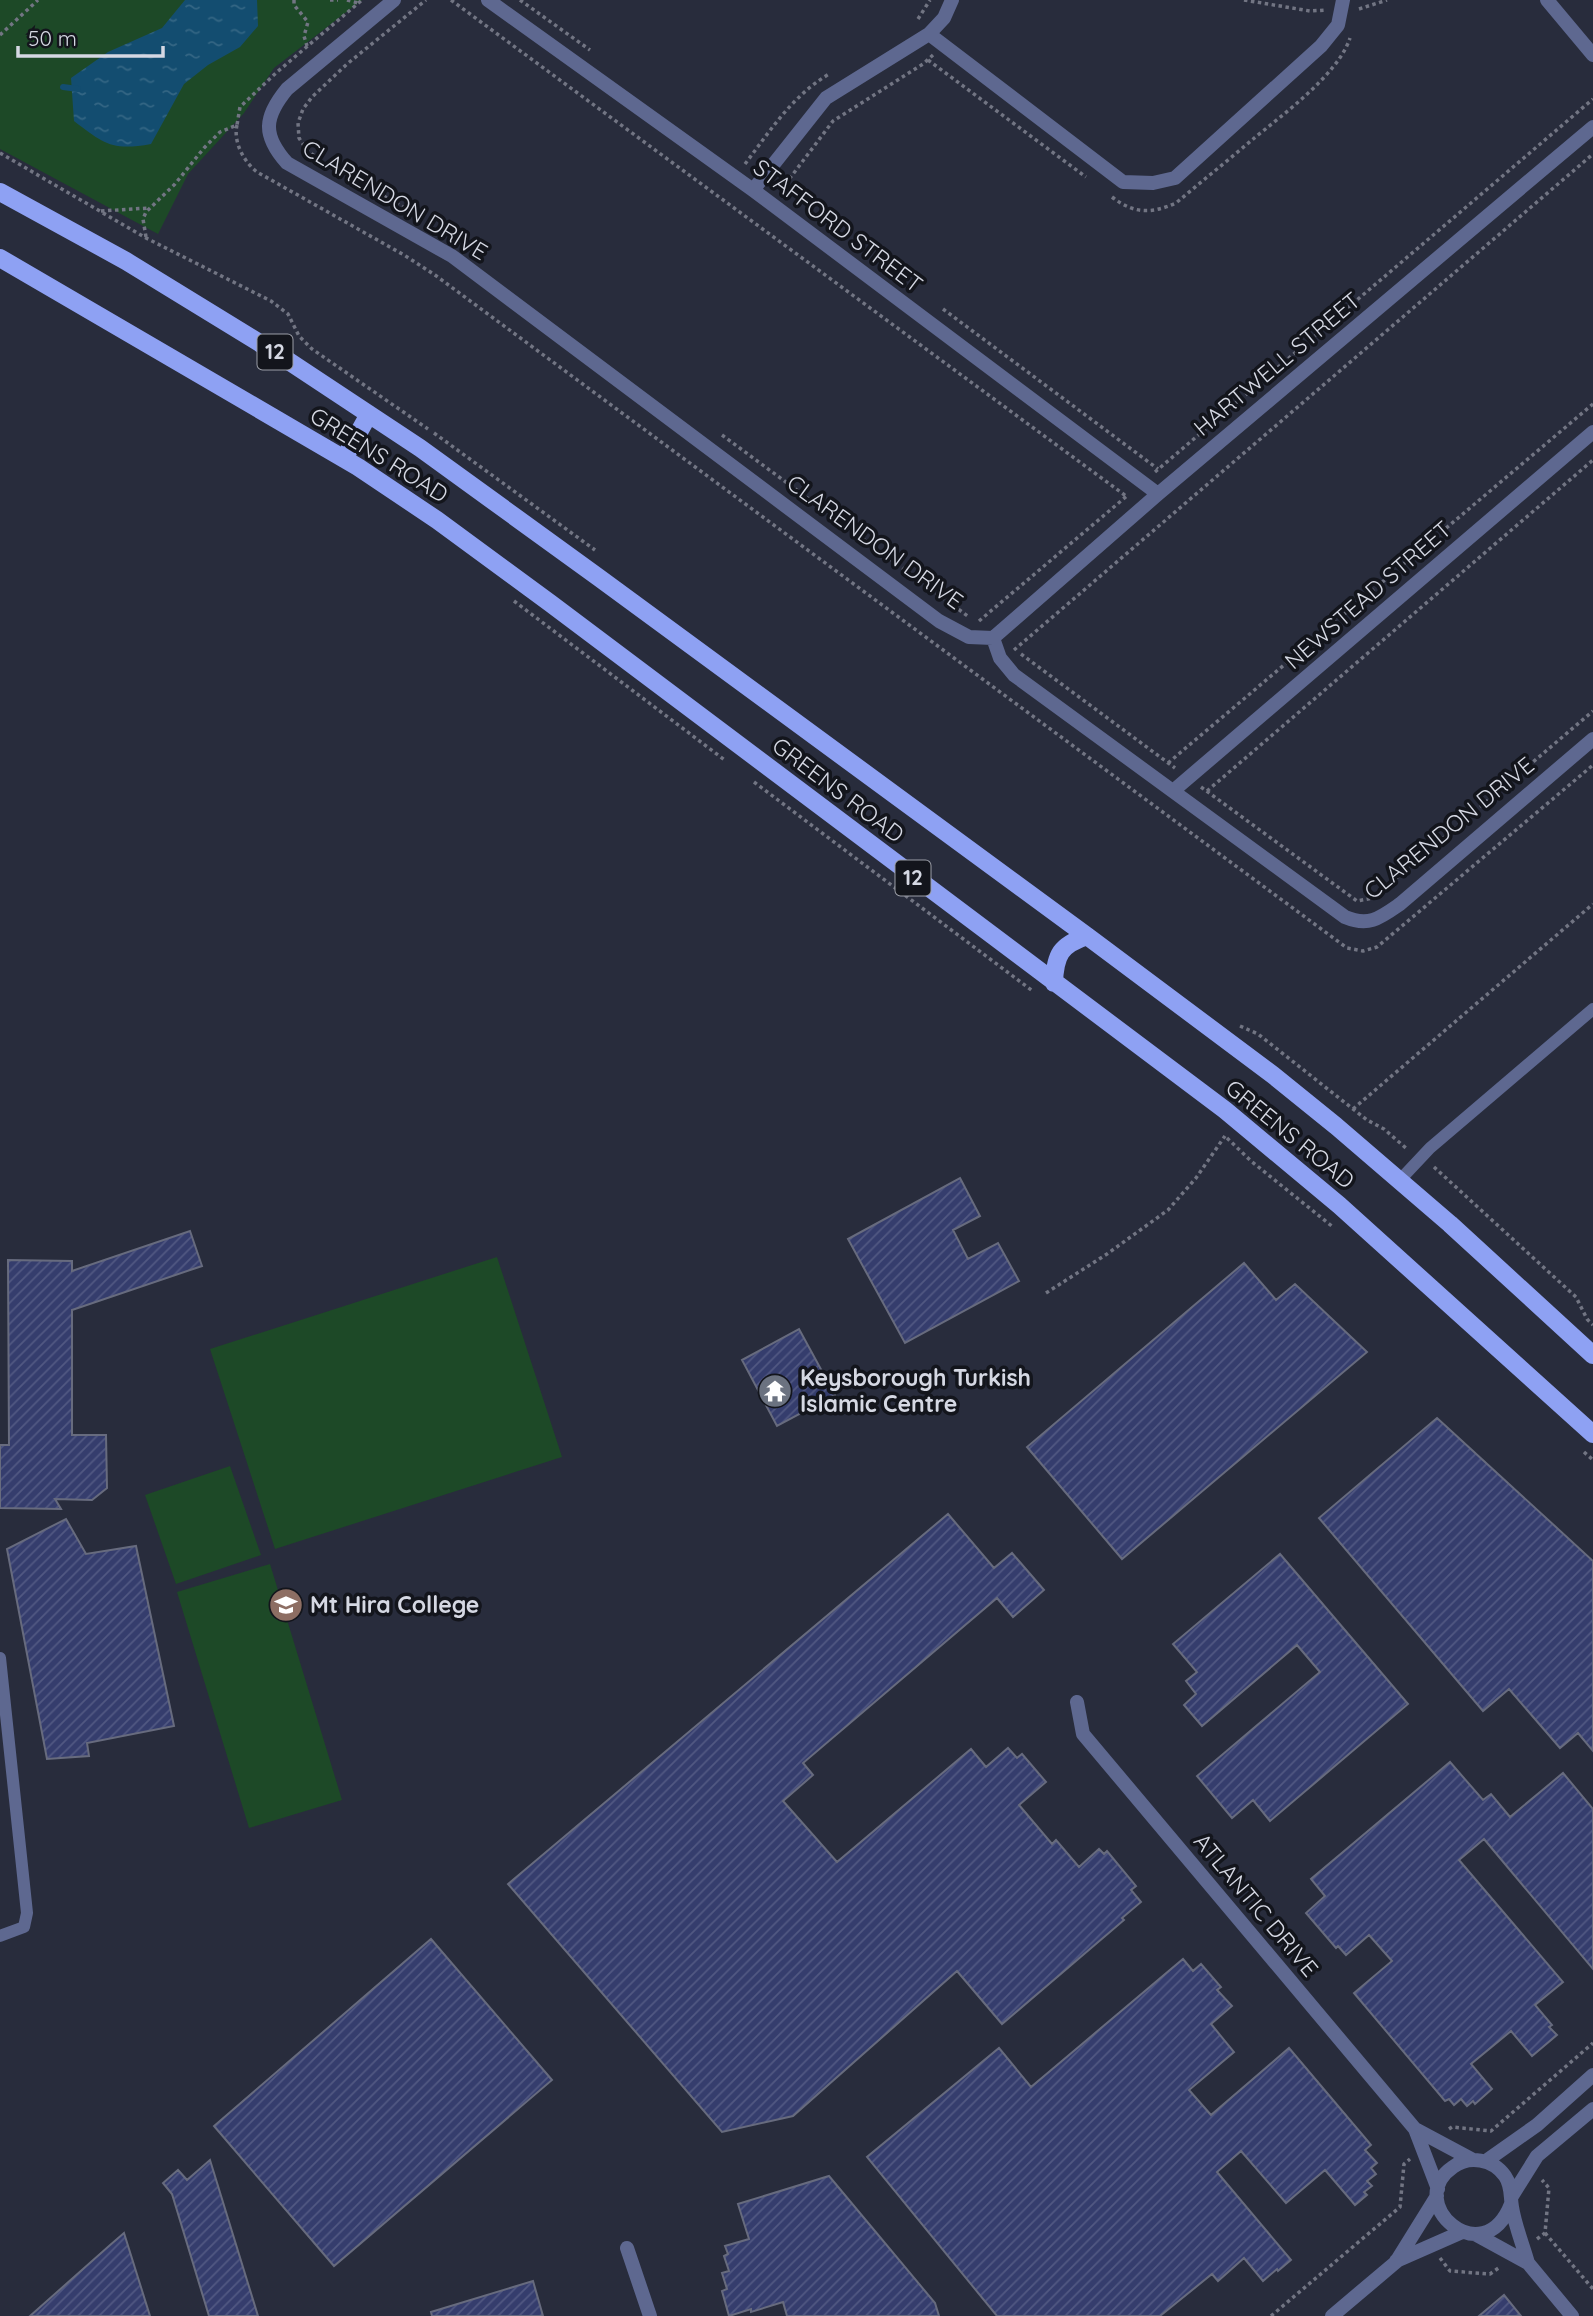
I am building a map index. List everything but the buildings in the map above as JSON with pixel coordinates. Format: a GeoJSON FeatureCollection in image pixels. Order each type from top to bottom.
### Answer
{"type":"FeatureCollection","features":[{"type":"Feature","properties":{"kind":"main road","name":"GREENS ROAD"},"geometry":{"type":"LineString","coordinates":[[0,192],[126,261],[285,358],[442,464],[1273,1075],[1399,1181],[1593,1355]]}},
{"type":"Feature","properties":{"kind":"main road","name":"GREENS ROAD"},"geometry":{"type":"LineString","coordinates":[[0,258],[344,459],[437,520],[519,580],[1225,1110],[1339,1205],[1593,1434]]}},
{"type":"Feature","properties":{"kind":"main road"},"geometry":{"type":"LineString","coordinates":[[0,266],[34,277]]}},
{"type":"Feature","properties":{"kind":"main road"},"geometry":{"type":"LineString","coordinates":[[344,459],[369,414]]}},
{"type":"Feature","properties":{"kind":"main road"},"geometry":{"type":"LineString","coordinates":[[1054,983],[1062,949],[1070,942],[1087,936]]}},
{"type":"Feature","properties":{"kind":"street","name":"CLARENDON DRIVE"},"geometry":{"type":"LineString","coordinates":[[394,0],[286,89],[274,105],[268,123],[270,138],[287,163],[452,256],[939,621],[969,636],[995,637],[1000,658],[1014,675],[1345,917],[1359,923],[1385,915],[1593,739]]}},
{"type":"Feature","properties":{"kind":"street","name":"STAFFORD STREET"},"geometry":{"type":"LineString","coordinates":[[488,0],[753,190],[1158,494]]}},
{"type":"Feature","properties":{"kind":"street"},"geometry":{"type":"LineString","coordinates":[[753,190],[826,98],[929,34],[944,18],[952,0]]}},
{"type":"Feature","properties":{"kind":"street"},"geometry":{"type":"LineString","coordinates":[[1547,0],[1593,55]]}},
{"type":"Feature","properties":{"kind":"street"},"geometry":{"type":"LineString","coordinates":[[929,34],[1123,182],[1153,183],[1175,178],[1321,46],[1338,25],[1342,5]]}},
{"type":"Feature","properties":{"kind":"street","name":"HARTWELL STREET"},"geometry":{"type":"LineString","coordinates":[[995,637],[1158,494],[1593,127]]}},
{"type":"Feature","properties":{"kind":"street","name":"NEWSTEAD STREET"},"geometry":{"type":"LineString","coordinates":[[1173,792],[1593,432]]}},
{"type":"Feature","properties":{"kind":"street","name":"ATLANTIC DRIVE"},"geometry":{"type":"LineString","coordinates":[[1077,1702],[1083,1734],[1415,2129],[1438,2193]]}},
{"type":"Feature","properties":{"kind":"street"},"geometry":{"type":"LineString","coordinates":[[1479,2161],[1537,2125],[1593,2075]]}},
{"type":"Feature","properties":{"kind":"street"},"geometry":{"type":"LineString","coordinates":[[1332,2316],[1396,2262],[1469,2233],[1486,2232],[1498,2226],[1506,2217],[1511,2200],[1537,2156],[1593,2109]]}},
{"type":"Feature","properties":{"kind":"street","name":"ATLANTIC DRIVE"},"geometry":{"type":"LineString","coordinates":[[1415,2129],[1479,2161]]}},
{"type":"Feature","properties":{"kind":"street"},"geometry":{"type":"LineString","coordinates":[[1396,2262],[1438,2193],[1443,2177],[1463,2161],[1479,2161],[1497,2168],[1506,2177],[1528,2263]]}},
{"type":"Feature","properties":{"kind":"street"},"geometry":{"type":"LineString","coordinates":[[1438,2193],[1442,2216],[1451,2226],[1528,2263],[1572,2316]]}},
{"type":"Feature","properties":{"kind":"street"},"geometry":{"type":"LineString","coordinates":[[626,2248],[650,2316]]}},
{"type":"Feature","properties":{"kind":"lane"},"geometry":{"type":"LineString","coordinates":[[1399,1181],[1430,1148],[1593,1009]]}},
{"type":"Feature","properties":{"kind":"lane"},"geometry":{"type":"LineString","coordinates":[[0,1658],[27,1913],[24,1927],[0,1936]]}},
{"type":"Feature","properties":{"kind":"path"},"geometry":{"type":"LineString","coordinates":[[0,35],[38,0]]}},
{"type":"Feature","properties":{"kind":"path"},"geometry":{"type":"LineString","coordinates":[[294,0],[294,5],[308,22],[304,36],[307,46]]}},
{"type":"Feature","properties":{"kind":"path"},"geometry":{"type":"LineString","coordinates":[[330,0],[338,0]]}},
{"type":"Feature","properties":{"kind":"path"},"geometry":{"type":"LineString","coordinates":[[347,0],[360,2]]}},
{"type":"Feature","properties":{"kind":"path"},"geometry":{"type":"LineString","coordinates":[[408,210],[322,162],[307,150],[299,138],[298,123],[303,109],[312,97],[347,64],[426,0]]}},
{"type":"Feature","properties":{"kind":"path"},"geometry":{"type":"LineString","coordinates":[[451,0],[1126,496]]}},
{"type":"Feature","properties":{"kind":"path"},"geometry":{"type":"LineString","coordinates":[[1244,0],[1310,11],[1342,5],[1360,9],[1387,0]]}},
{"type":"Feature","properties":{"kind":"path"},"geometry":{"type":"LineString","coordinates":[[147,238],[144,219],[146,212],[176,184],[220,132],[237,125],[240,107],[360,2]]}},
{"type":"Feature","properties":{"kind":"path"},"geometry":{"type":"LineString","coordinates":[[1357,19],[1360,9]]}},
{"type":"Feature","properties":{"kind":"path"},"geometry":{"type":"LineString","coordinates":[[1107,192],[1125,207],[1144,211],[1160,210],[1176,203],[1294,106],[1328,73],[1347,49],[1353,29]]}},
{"type":"Feature","properties":{"kind":"path"},"geometry":{"type":"LineString","coordinates":[[781,191],[833,121],[928,60],[944,46]]}},
{"type":"Feature","properties":{"kind":"path"},"geometry":{"type":"LineString","coordinates":[[928,60],[1087,178]]}},
{"type":"Feature","properties":{"kind":"path"},"geometry":{"type":"LineString","coordinates":[[978,623],[1593,99]]}},
{"type":"Feature","properties":{"kind":"path"},"geometry":{"type":"LineString","coordinates":[[1014,650],[1593,154]]}},
{"type":"Feature","properties":{"kind":"path"},"geometry":{"type":"LineString","coordinates":[[100,211],[151,208]]}},
{"type":"Feature","properties":{"kind":"path"},"geometry":{"type":"LineString","coordinates":[[1168,763],[1593,404]]}},
{"type":"Feature","properties":{"kind":"path"},"geometry":{"type":"LineString","coordinates":[[722,435],[1357,901],[1373,898],[1593,711]]}},
{"type":"Feature","properties":{"kind":"path"},"geometry":{"type":"LineString","coordinates":[[1207,791],[1593,460]]}},
{"type":"Feature","properties":{"kind":"path"},"geometry":{"type":"LineString","coordinates":[[511,600],[734,767]]}},
{"type":"Feature","properties":{"kind":"path"},"geometry":{"type":"LineString","coordinates":[[746,775],[1034,992]]}},
{"type":"Feature","properties":{"kind":"path"},"geometry":{"type":"LineString","coordinates":[[1353,1109],[1593,904]]}},
{"type":"Feature","properties":{"kind":"path"},"geometry":{"type":"LineString","coordinates":[[1220,1132],[1251,1161],[1343,1234]]}},
{"type":"Feature","properties":{"kind":"path"},"geometry":{"type":"LineString","coordinates":[[1046,1293],[1168,1210],[1207,1163],[1225,1136]]}},
{"type":"Feature","properties":{"kind":"path"},"geometry":{"type":"LineString","coordinates":[[1583,1450],[1593,1460]]}},
{"type":"Feature","properties":{"kind":"path"},"geometry":{"type":"LineString","coordinates":[[1545,2233],[1593,2289]]}},
{"type":"Feature","properties":{"kind":"green space"},"geometry":{"type":"Polygon","coordinates":[[[0,0],[362,0],[274,68],[244,113],[188,174],[158,234],[0,149],[0,0]]]}},
{"type":"Feature","properties":{"kind":"green space"},"geometry":{"type":"Polygon","coordinates":[[[497,1257],[562,1457],[275,1549],[210,1349],[497,1257]]]}},
{"type":"Feature","properties":{"kind":"green space"},"geometry":{"type":"Polygon","coordinates":[[[230,1466],[261,1555],[176,1584],[145,1495],[230,1466]]]}},
{"type":"Feature","properties":{"kind":"green space"},"geometry":{"type":"Polygon","coordinates":[[[270,1564],[342,1800],[249,1828],[177,1592],[270,1564]]]}},
{"type":"Feature","properties":{"kind":"water"},"geometry":{"type":"Polygon","coordinates":[[[185,0],[257,0],[258,26],[240,47],[208,65],[184,84],[151,144],[127,147],[109,144],[74,121],[71,78],[108,52],[162,28],[185,0]]]}},
{"type":"Feature","properties":{"kind":"waterway"},"geometry":{"type":"LineString","coordinates":[[63,87],[78,89]]}},
{"type":"Feature","properties":{"kind":"place","name":"Keysborough Turkish Islamic Centre"},"geometry":{"type":"Point","coordinates":[775,1391]}},
{"type":"Feature","properties":{"kind":"place","name":"Mt Hira College"},"geometry":{"type":"Point","coordinates":[286,1605]}}]}
